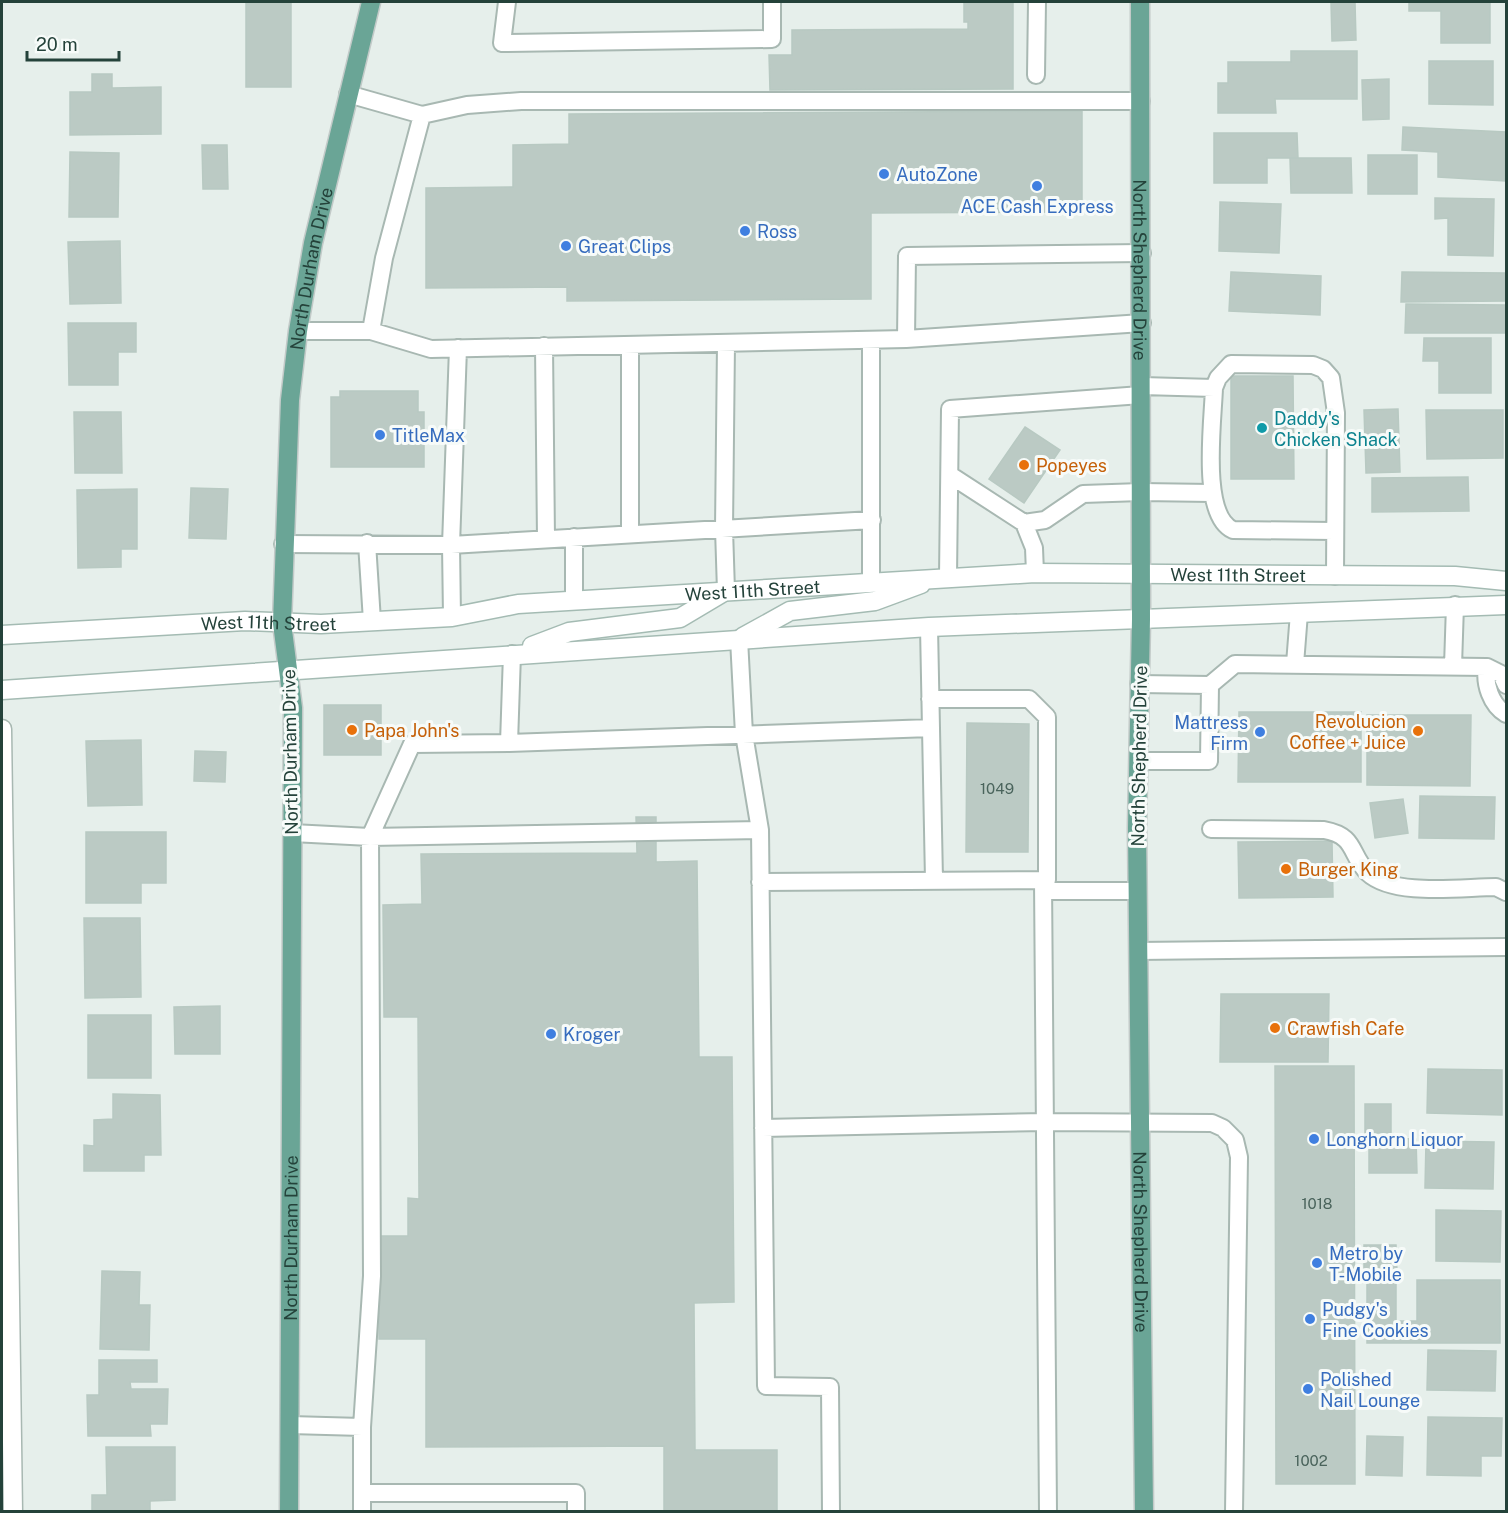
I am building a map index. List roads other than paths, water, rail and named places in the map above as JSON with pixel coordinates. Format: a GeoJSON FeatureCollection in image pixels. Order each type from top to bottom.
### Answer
{"type":"FeatureCollection","features":[{"type":"Feature","properties":{"kind":"main road","name":"North Durham Drive"},"geometry":{"type":"LineString","coordinates":[[289,1512],[293,708],[282,623],[283,544],[290,400],[298,331],[313,243],[371,2]]}},
{"type":"Feature","properties":{"kind":"main road","name":"North Shepherd Drive"},"geometry":{"type":"LineString","coordinates":[[1140,2],[1142,619],[1138,761],[1138,951],[1144,1512]]}},
{"type":"Feature","properties":{"kind":"main road","name":"West 11th Street"},"geometry":{"type":"LineString","coordinates":[[2,635],[245,621],[282,623],[452,617],[518,604],[1035,573],[1455,576],[1506,581]]}},
{"type":"Feature","properties":{"kind":"main road"},"geometry":{"type":"LineString","coordinates":[[739,639],[790,611],[875,601],[943,578]]}},
{"type":"Feature","properties":{"kind":"main road"},"geometry":{"type":"LineString","coordinates":[[512,654],[570,632],[680,618],[726,591]]}},
{"type":"Feature","properties":{"kind":"main road","name":"West 11th Street"},"geometry":{"type":"LineString","coordinates":[[2,690],[928,627],[1299,614],[1455,605],[1506,605]]}},
{"type":"Feature","properties":{"kind":"main road"},"geometry":{"type":"LineString","coordinates":[[2,729],[13,1512]]}},
{"type":"Feature","properties":{"kind":"lane"},"geometry":{"type":"LineString","coordinates":[[507,2],[502,43],[772,39],[772,2]]}},
{"type":"Feature","properties":{"kind":"lane"},"geometry":{"type":"LineString","coordinates":[[1036,2],[1036,75]]}},
{"type":"Feature","properties":{"kind":"lane"},"geometry":{"type":"LineString","coordinates":[[348,94],[422,115],[467,105],[520,101],[1141,101]]}},
{"type":"Feature","properties":{"kind":"lane"},"geometry":{"type":"LineString","coordinates":[[371,331],[384,258],[422,115]]}},
{"type":"Feature","properties":{"kind":"lane"},"geometry":{"type":"LineString","coordinates":[[906,339],[907,256],[1142,253]]}},
{"type":"Feature","properties":{"kind":"lane"},"geometry":{"type":"LineString","coordinates":[[298,331],[371,331],[431,349],[906,339],[1142,323]]}},
{"type":"Feature","properties":{"kind":"lane"},"geometry":{"type":"LineString","coordinates":[[871,340],[871,582]]}},
{"type":"Feature","properties":{"kind":"lane"},"geometry":{"type":"LineString","coordinates":[[726,343],[724,529],[726,591]]}},
{"type":"Feature","properties":{"kind":"lane"},"geometry":{"type":"LineString","coordinates":[[630,345],[630,534]]}},
{"type":"Feature","properties":{"kind":"lane"},"geometry":{"type":"LineString","coordinates":[[544,346],[546,539]]}},
{"type":"Feature","properties":{"kind":"lane"},"geometry":{"type":"LineString","coordinates":[[452,617],[451,545],[458,348]]}},
{"type":"Feature","properties":{"kind":"lane"},"geometry":{"type":"LineString","coordinates":[[1334,531],[1233,530],[1221,521],[1212,493],[1214,388],[1218,378],[1231,364],[1313,365],[1323,369],[1331,378],[1336,413],[1335,576]]}},
{"type":"Feature","properties":{"kind":"lane"},"geometry":{"type":"LineString","coordinates":[[943,578],[950,475],[950,409],[1142,390],[1214,388]]}},
{"type":"Feature","properties":{"kind":"lane"},"geometry":{"type":"LineString","coordinates":[[950,475],[1024,523],[1034,548],[1035,573]]}},
{"type":"Feature","properties":{"kind":"lane"},"geometry":{"type":"LineString","coordinates":[[1024,523],[1046,520],[1083,494],[1212,493]]}},
{"type":"Feature","properties":{"kind":"lane"},"geometry":{"type":"LineString","coordinates":[[283,544],[451,545],[872,520]]}},
{"type":"Feature","properties":{"kind":"lane"},"geometry":{"type":"LineString","coordinates":[[574,537],[574,600]]}},
{"type":"Feature","properties":{"kind":"lane"},"geometry":{"type":"LineString","coordinates":[[367,543],[372,621]]}},
{"type":"Feature","properties":{"kind":"lane"},"geometry":{"type":"LineString","coordinates":[[1453,666],[1455,605]]}},
{"type":"Feature","properties":{"kind":"lane"},"geometry":{"type":"LineString","coordinates":[[1295,664],[1299,614]]}},
{"type":"Feature","properties":{"kind":"lane"},"geometry":{"type":"LineString","coordinates":[[928,627],[934,880]]}},
{"type":"Feature","properties":{"kind":"lane"},"geometry":{"type":"LineString","coordinates":[[739,639],[744,734],[760,830],[766,1386],[830,1387],[831,1512]]}},
{"type":"Feature","properties":{"kind":"lane"},"geometry":{"type":"LineString","coordinates":[[509,743],[512,654]]}},
{"type":"Feature","properties":{"kind":"lane"},"geometry":{"type":"LineString","coordinates":[[1140,684],[1210,685],[1235,664],[1295,664],[1487,667],[1501,674],[1506,686]]}},
{"type":"Feature","properties":{"kind":"lane"},"geometry":{"type":"LineString","coordinates":[[1487,667],[1485,681],[1498,709],[1506,714]]}},
{"type":"Feature","properties":{"kind":"lane"},"geometry":{"type":"LineString","coordinates":[[1138,761],[1209,761],[1210,685]]}},
{"type":"Feature","properties":{"kind":"lane"},"geometry":{"type":"LineString","coordinates":[[930,699],[1029,699],[1047,717],[1047,880],[1044,885],[1048,1512]]}},
{"type":"Feature","properties":{"kind":"lane"},"geometry":{"type":"LineString","coordinates":[[362,1512],[362,1427],[372,1276],[370,837],[412,744],[509,743],[931,728]]}},
{"type":"Feature","properties":{"kind":"lane"},"geometry":{"type":"LineString","coordinates":[[1211,829],[1324,830],[1340,833],[1349,842],[1368,872],[1392,886],[1496,887],[1506,892]]}},
{"type":"Feature","properties":{"kind":"lane"},"geometry":{"type":"LineString","coordinates":[[292,833],[370,837],[760,830]]}},
{"type":"Feature","properties":{"kind":"lane"},"geometry":{"type":"LineString","coordinates":[[760,882],[934,880],[1138,891]]}},
{"type":"Feature","properties":{"kind":"lane"},"geometry":{"type":"LineString","coordinates":[[1138,951],[1506,947]]}},
{"type":"Feature","properties":{"kind":"lane"},"geometry":{"type":"LineString","coordinates":[[764,1128],[1045,1122],[1212,1123],[1223,1128],[1235,1140],[1239,1157],[1234,1512]]}},
{"type":"Feature","properties":{"kind":"lane"},"geometry":{"type":"LineString","coordinates":[[290,1425],[362,1427]]}},
{"type":"Feature","properties":{"kind":"lane"},"geometry":{"type":"LineString","coordinates":[[362,1492],[576,1493],[576,1512]]}},
{"type":"Feature","properties":{"kind":"place","name":"AutoZone"},"geometry":{"type":"Point","coordinates":[884,174]}},
{"type":"Feature","properties":{"kind":"place","name":"ACE Cash Express"},"geometry":{"type":"Point","coordinates":[1037,186]}},
{"type":"Feature","properties":{"kind":"place","name":"Ross"},"geometry":{"type":"Point","coordinates":[745,231]}},
{"type":"Feature","properties":{"kind":"place","name":"Great Clips"},"geometry":{"type":"Point","coordinates":[566,246]}},
{"type":"Feature","properties":{"kind":"place","name":"Daddy's Chicken Shack"},"geometry":{"type":"Point","coordinates":[1262,428]}},
{"type":"Feature","properties":{"kind":"place","name":"TitleMax"},"geometry":{"type":"Point","coordinates":[380,435]}},
{"type":"Feature","properties":{"kind":"place","name":"Popeyes"},"geometry":{"type":"Point","coordinates":[1024,465]}},
{"type":"Feature","properties":{"kind":"place","name":"Papa John's"},"geometry":{"type":"Point","coordinates":[352,730]}},
{"type":"Feature","properties":{"kind":"place","name":"Revolucion Coffee + Juice"},"geometry":{"type":"Point","coordinates":[1418,731]}},
{"type":"Feature","properties":{"kind":"place","name":"Mattress Firm"},"geometry":{"type":"Point","coordinates":[1260,732]}},
{"type":"Feature","properties":{"kind":"place","name":"Burger King"},"geometry":{"type":"Point","coordinates":[1286,869]}},
{"type":"Feature","properties":{"kind":"place","name":"Crawfish Cafe"},"geometry":{"type":"Point","coordinates":[1275,1028]}},
{"type":"Feature","properties":{"kind":"place","name":"Kroger"},"geometry":{"type":"Point","coordinates":[551,1034]}},
{"type":"Feature","properties":{"kind":"place","name":"Longhorn Liquor"},"geometry":{"type":"Point","coordinates":[1314,1139]}},
{"type":"Feature","properties":{"kind":"place","name":"Metro by T-Mobile"},"geometry":{"type":"Point","coordinates":[1317,1263]}},
{"type":"Feature","properties":{"kind":"place","name":"Pudgy's Fine Cookies"},"geometry":{"type":"Point","coordinates":[1310,1319]}},
{"type":"Feature","properties":{"kind":"place","name":"Polished Nail Lounge"},"geometry":{"type":"Point","coordinates":[1308,1389]}}]}
